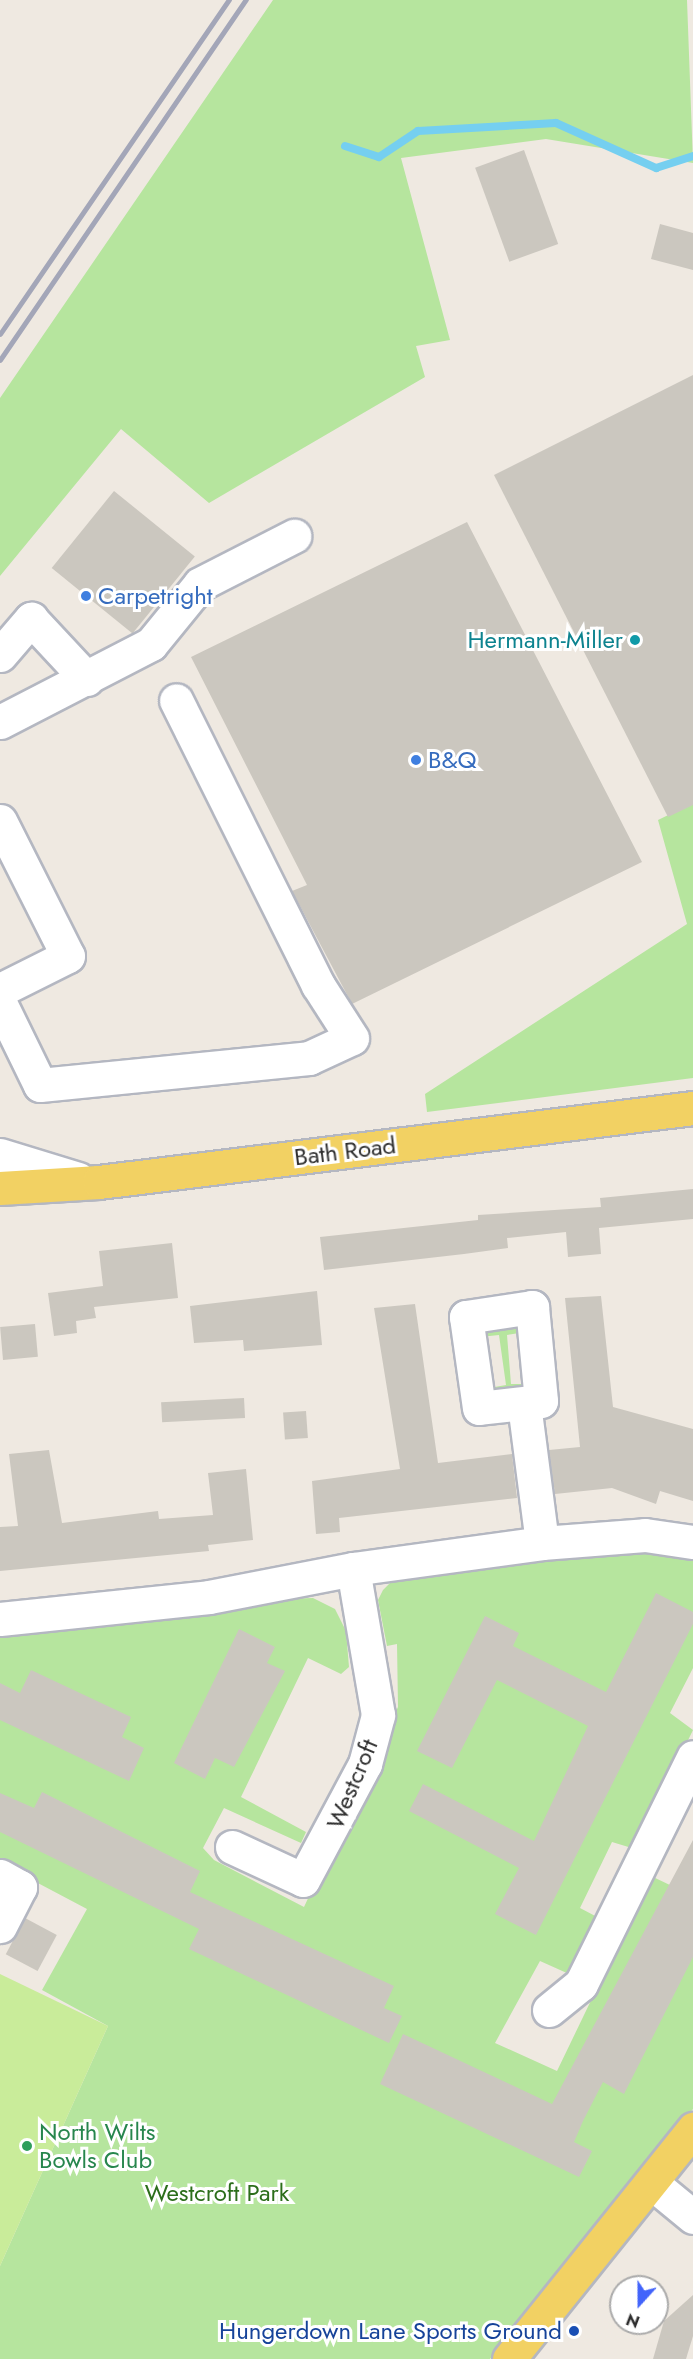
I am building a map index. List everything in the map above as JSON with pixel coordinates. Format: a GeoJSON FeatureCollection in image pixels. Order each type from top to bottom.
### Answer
{"type":"FeatureCollection","features":[{"type":"Feature","properties":{"kind":"main road","name":"Bath Road"},"geometry":{"type":"LineString","coordinates":[[0,1188],[99,1182],[692,1108]]}},
{"type":"Feature","properties":{"kind":"main road"},"geometry":{"type":"LineString","coordinates":[[509,2359],[653,2184],[693,2129]]}},
{"type":"Feature","properties":{"kind":"street"},"geometry":{"type":"LineString","coordinates":[[0,722],[152,645],[200,584],[294,536]]}},
{"type":"Feature","properties":{"kind":"street"},"geometry":{"type":"LineString","coordinates":[[0,655],[31,619],[87,679]]}},
{"type":"Feature","properties":{"kind":"street"},"geometry":{"type":"LineString","coordinates":[[0,1003],[40,1085],[309,1058],[352,1038],[318,986],[176,699]]}},
{"type":"Feature","properties":{"kind":"street"},"geometry":{"type":"LineString","coordinates":[[0,821],[68,956],[0,990]]}},
{"type":"Feature","properties":{"kind":"street"},"geometry":{"type":"LineString","coordinates":[[0,1155],[45,1172],[99,1182]]}},
{"type":"Feature","properties":{"kind":"street"},"geometry":{"type":"LineString","coordinates":[[524,1404],[542,1543]]}},
{"type":"Feature","properties":{"kind":"street"},"geometry":{"type":"LineString","coordinates":[[0,1619],[209,1597],[353,1569],[542,1543],[645,1535],[693,1542]]}},
{"type":"Feature","properties":{"kind":"street","name":"Westcroft"},"geometry":{"type":"LineString","coordinates":[[232,1847],[303,1880],[365,1764],[378,1715],[353,1569]]}},
{"type":"Feature","properties":{"kind":"street"},"geometry":{"type":"LineString","coordinates":[[549,2010],[581,1984],[693,1757]]}},
{"type":"Feature","properties":{"kind":"street"},"geometry":{"type":"LineString","coordinates":[[0,1876],[20,1887],[0,1926]]}},
{"type":"Feature","properties":{"kind":"street"},"geometry":{"type":"LineString","coordinates":[[653,2184],[693,2217]]}},
{"type":"Feature","properties":{"kind":"green space"},"geometry":{"type":"Polygon","coordinates":[[[273,0],[687,0],[693,163],[546,139],[401,158],[450,340],[416,346],[425,377],[209,503],[121,429],[0,576],[0,398],[273,0]]]}},
{"type":"Feature","properties":{"kind":"green space"},"geometry":{"type":"Polygon","coordinates":[[[693,803],[693,1078],[427,1112],[425,1094],[687,924],[658,820],[693,803]]]}},
{"type":"Feature","properties":{"kind":"green space"},"geometry":{"type":"Polygon","coordinates":[[[519,1323],[526,1332],[507,1335],[511,1384],[530,1384],[501,1396],[489,1388],[506,1385],[499,1335],[480,1337],[482,1331],[519,1323]]]}},
{"type":"Feature","properties":{"kind":"green space","name":"Westcroft Park"},"geometry":{"type":"Polygon","coordinates":[[[636,1551],[693,1559],[693,1668],[670,1713],[693,1730],[635,1849],[612,1842],[580,1908],[599,1918],[569,1974],[540,1961],[495,2043],[557,2071],[651,1876],[693,1896],[693,2109],[490,2359],[0,2359],[0,2266],[108,2026],[42,1990],[87,1909],[0,1863],[0,1627],[281,1599],[313,1598],[335,1609],[346,1631],[349,1667],[341,1674],[308,1658],[241,1797],[306,1832],[301,1843],[224,1808],[203,1848],[214,1860],[304,1907],[398,1707],[397,1644],[387,1646],[378,1600],[383,1590],[395,1578],[414,1574],[636,1551]]]}},
{"type":"Feature","properties":{"kind":"green space","name":"North Wilts Bowls Club"},"geometry":{"type":"Polygon","coordinates":[[[0,1974],[108,2026],[0,2266],[0,1974]]]}},
{"type":"Feature","properties":{"kind":"building"},"geometry":{"type":"Polygon","coordinates":[[[524,150],[558,244],[509,262],[475,168],[524,150]]]}},
{"type":"Feature","properties":{"kind":"building"},"geometry":{"type":"Polygon","coordinates":[[[660,224],[693,233],[693,270],[651,259],[660,224]]]}},
{"type":"Feature","properties":{"kind":"building","name":"Hermann-Miller"},"geometry":{"type":"Polygon","coordinates":[[[693,375],[693,805],[668,817],[494,475],[693,375]]]}},
{"type":"Feature","properties":{"kind":"building"},"geometry":{"type":"Polygon","coordinates":[[[114,491],[195,556],[133,633],[52,568],[114,491]]]}},
{"type":"Feature","properties":{"kind":"building","name":"B&Q"},"geometry":{"type":"Polygon","coordinates":[[[467,522],[642,862],[352,1004],[292,891],[307,885],[191,657],[467,522]]]}},
{"type":"Feature","properties":{"kind":"building"},"geometry":{"type":"Polygon","coordinates":[[[693,1189],[693,1219],[599,1228],[601,1254],[568,1257],[566,1232],[507,1238],[508,1248],[324,1270],[320,1237],[478,1220],[478,1215],[601,1207],[600,1198],[693,1189]]]}},
{"type":"Feature","properties":{"kind":"building"},"geometry":{"type":"Polygon","coordinates":[[[172,1243],[178,1298],[94,1307],[96,1318],[76,1321],[77,1333],[54,1336],[48,1293],[103,1286],[99,1251],[172,1243]]]}},
{"type":"Feature","properties":{"kind":"building"},"geometry":{"type":"Polygon","coordinates":[[[317,1291],[322,1345],[244,1351],[243,1340],[194,1343],[190,1306],[317,1291]]]}},
{"type":"Feature","properties":{"kind":"building"},"geometry":{"type":"Polygon","coordinates":[[[601,1296],[613,1407],[693,1429],[693,1501],[660,1491],[656,1504],[612,1488],[555,1494],[549,1450],[580,1447],[565,1298],[601,1296]]]}},
{"type":"Feature","properties":{"kind":"building"},"geometry":{"type":"Polygon","coordinates":[[[415,1304],[438,1463],[512,1454],[517,1498],[339,1518],[340,1532],[316,1534],[312,1481],[400,1469],[374,1308],[415,1304]]]}},
{"type":"Feature","properties":{"kind":"building"},"geometry":{"type":"Polygon","coordinates":[[[35,1324],[38,1357],[3,1360],[0,1327],[35,1324]]]}},
{"type":"Feature","properties":{"kind":"building"},"geometry":{"type":"Polygon","coordinates":[[[244,1398],[245,1418],[162,1422],[161,1402],[244,1398]]]}},
{"type":"Feature","properties":{"kind":"building"},"geometry":{"type":"Polygon","coordinates":[[[306,1411],[308,1438],[285,1440],[283,1413],[306,1411]]]}},
{"type":"Feature","properties":{"kind":"building"},"geometry":{"type":"Polygon","coordinates":[[[49,1450],[62,1523],[158,1511],[159,1519],[213,1515],[208,1473],[246,1469],[253,1540],[208,1545],[209,1551],[0,1571],[0,1527],[18,1526],[9,1454],[49,1450]]]}},
{"type":"Feature","properties":{"kind":"building"},"geometry":{"type":"Polygon","coordinates":[[[656,1593],[693,1612],[693,1624],[536,1935],[495,1914],[519,1868],[409,1811],[423,1784],[534,1841],[588,1726],[497,1680],[452,1768],[417,1751],[485,1616],[519,1633],[513,1646],[606,1692],[656,1593]]]}},
{"type":"Feature","properties":{"kind":"building"},"geometry":{"type":"Polygon","coordinates":[[[239,1629],[275,1647],[267,1663],[285,1671],[234,1767],[215,1758],[205,1779],[174,1763],[239,1629]]]}},
{"type":"Feature","properties":{"kind":"building"},"geometry":{"type":"Polygon","coordinates":[[[31,1670],[131,1717],[122,1737],[144,1748],[129,1781],[0,1720],[0,1683],[20,1693],[31,1670]]]}},
{"type":"Feature","properties":{"kind":"building"},"geometry":{"type":"Polygon","coordinates":[[[42,1792],[200,1871],[190,1892],[394,1986],[384,2008],[402,2016],[389,2043],[189,1949],[199,1929],[0,1832],[0,1793],[34,1808],[42,1792]]]}},
{"type":"Feature","properties":{"kind":"building"},"geometry":{"type":"Polygon","coordinates":[[[693,1840],[693,1957],[624,2094],[603,2082],[574,2142],[592,2151],[579,2177],[380,2084],[403,2034],[552,2104],[693,1840]]]}},
{"type":"Feature","properties":{"kind":"building"},"geometry":{"type":"Polygon","coordinates":[[[25,1918],[57,1935],[38,1971],[6,1954],[25,1918]]]}},
{"type":"Feature","properties":{"kind":"building"},"geometry":{"type":"Polygon","coordinates":[[[693,2295],[693,2336],[686,2359],[653,2359],[660,2335],[669,2335],[669,2317],[693,2295]]]}},
{"type":"Feature","properties":{"kind":"waterway"},"geometry":{"type":"LineString","coordinates":[[345,146],[379,157],[418,131],[556,123],[656,168],[693,156]]}},
{"type":"Feature","properties":{"kind":"railway"},"geometry":{"type":"LineString","coordinates":[[0,334],[229,0]]}},
{"type":"Feature","properties":{"kind":"railway"},"geometry":{"type":"LineString","coordinates":[[0,360],[246,0]]}},
{"type":"Feature","properties":{"kind":"place","name":"Carpetright"},"geometry":{"type":"Point","coordinates":[86,596]}},
{"type":"Feature","properties":{"kind":"place","name":"Hermann-Miller"},"geometry":{"type":"Point","coordinates":[635,640]}},
{"type":"Feature","properties":{"kind":"place","name":"B&Q"},"geometry":{"type":"Point","coordinates":[416,760]}},
{"type":"Feature","properties":{"kind":"place","name":"North Wilts Bowls Club"},"geometry":{"type":"Point","coordinates":[27,2146]}},
{"type":"Feature","properties":{"kind":"place","name":"Hungerdown Lane Sports Ground"},"geometry":{"type":"Point","coordinates":[574,2331]}}]}
